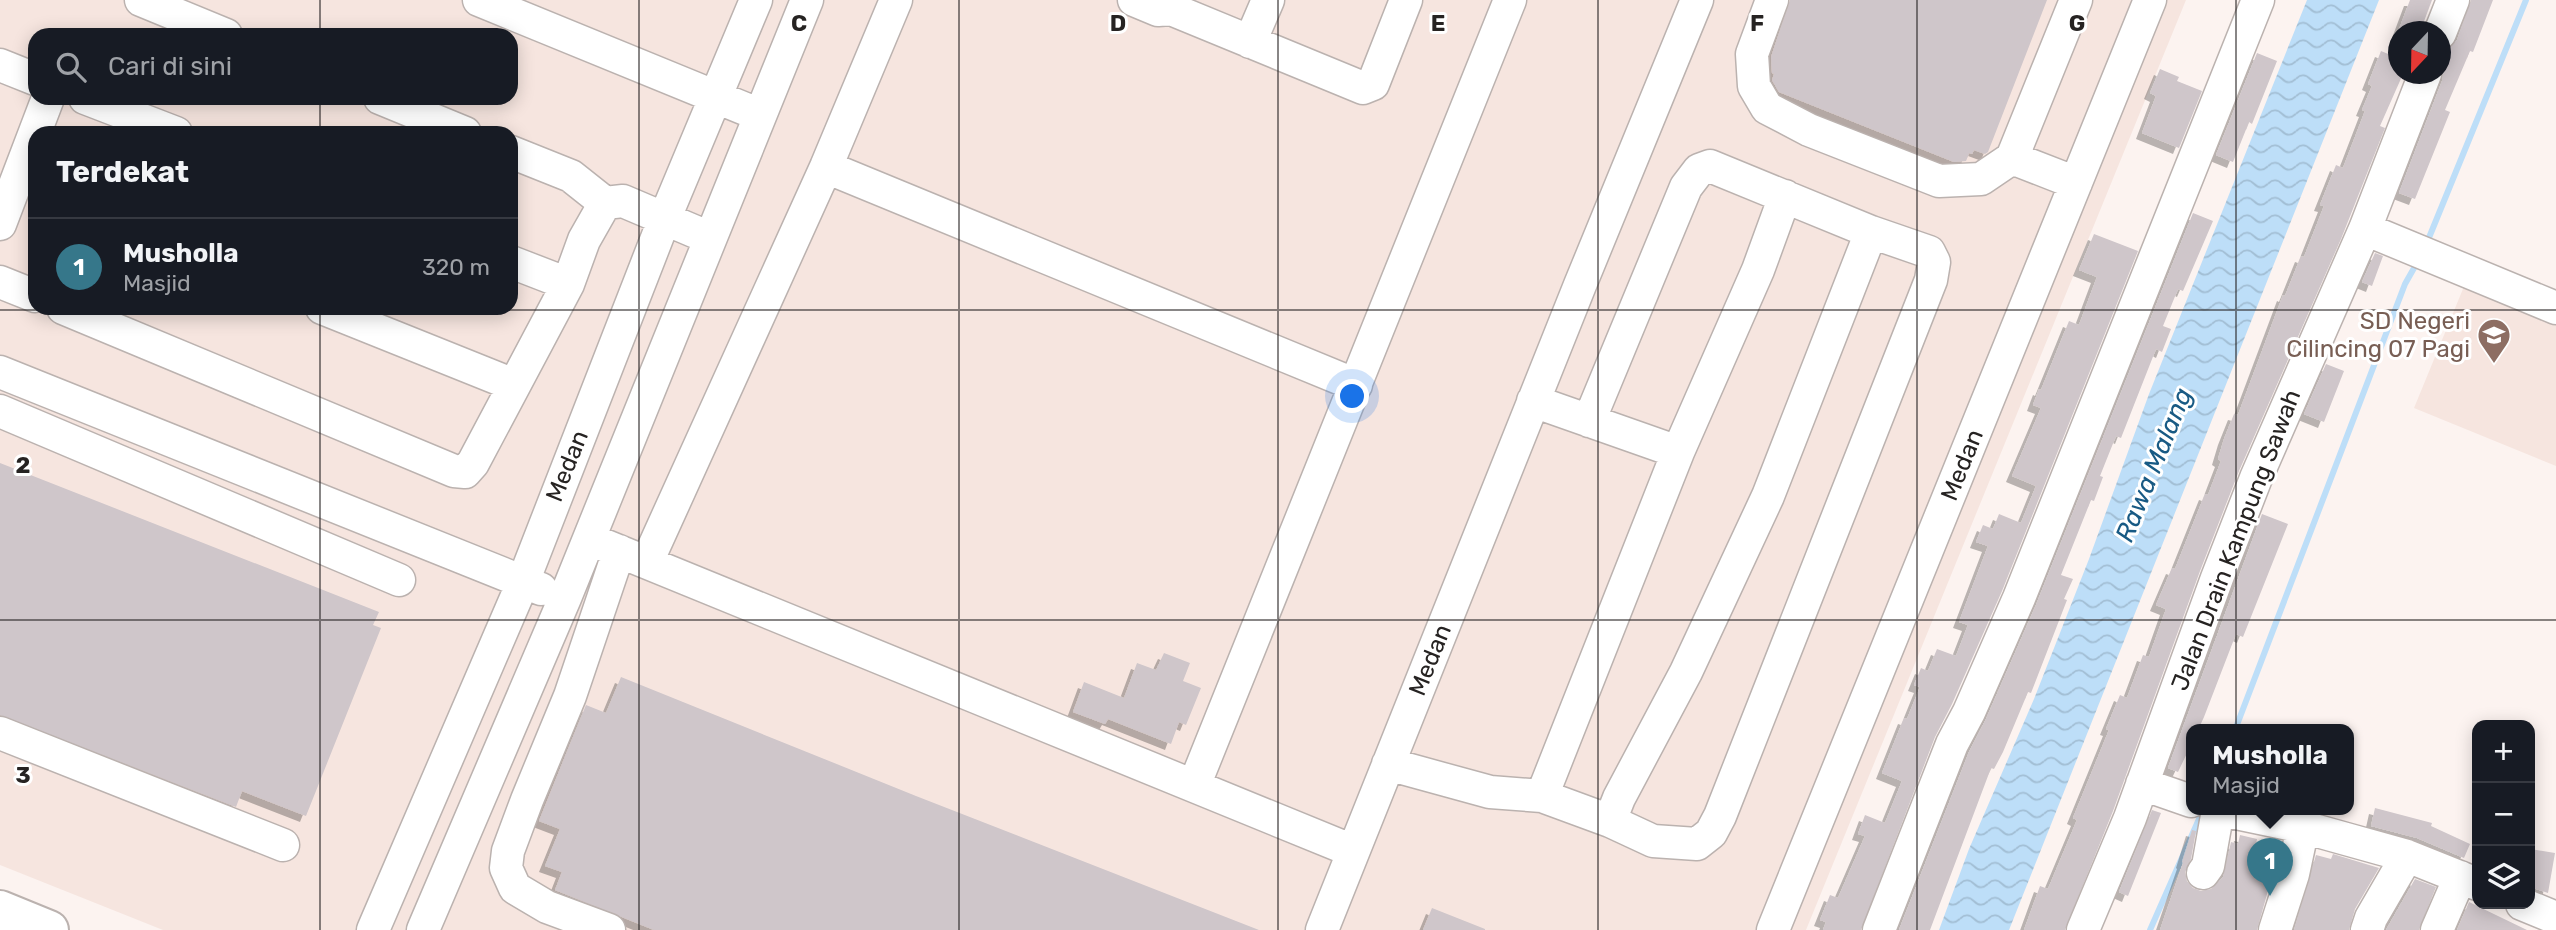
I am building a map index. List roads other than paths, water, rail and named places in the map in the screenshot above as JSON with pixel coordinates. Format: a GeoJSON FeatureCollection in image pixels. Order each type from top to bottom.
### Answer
{"type":"FeatureCollection","features":[{"type":"Feature","properties":{"kind":"main road"},"geometry":{"type":"LineString","coordinates":[[0,910],[49,930]]}},
{"type":"Feature","properties":{"kind":"street"},"geometry":{"type":"LineString","coordinates":[[141,0],[209,28]]}},
{"type":"Feature","properties":{"kind":"street"},"geometry":{"type":"LineString","coordinates":[[479,0],[760,114]]}},
{"type":"Feature","properties":{"kind":"street","name":"Medan"},"geometry":{"type":"LineString","coordinates":[[376,929],[523,582],[664,220],[756,0]]}},
{"type":"Feature","properties":{"kind":"street"},"geometry":{"type":"LineString","coordinates":[[423,930],[565,598],[807,0]]}},
{"type":"Feature","properties":{"kind":"street"},"geometry":{"type":"LineString","coordinates":[[609,930],[547,907],[515,888],[506,868],[508,850],[570,696],[633,557],[826,167],[896,0]]}},
{"type":"Feature","properties":{"kind":"street"},"geometry":{"type":"LineString","coordinates":[[1134,0],[1158,10],[1173,5],[1250,42],[1363,88],[1373,84],[1406,0]]}},
{"type":"Feature","properties":{"kind":"street"},"geometry":{"type":"LineString","coordinates":[[1250,42],[1269,0]]}},
{"type":"Feature","properties":{"kind":"street"},"geometry":{"type":"LineString","coordinates":[[1194,786],[1510,0]]}},
{"type":"Feature","properties":{"kind":"street","name":"Medan"},"geometry":{"type":"LineString","coordinates":[[1322,930],[1533,401],[1697,0]]}},
{"type":"Feature","properties":{"kind":"street"},"geometry":{"type":"LineString","coordinates":[[1772,0],[1752,54],[1754,86],[1767,108],[1809,130],[1939,181],[1981,179],[2012,158],[2076,0]]}},
{"type":"Feature","properties":{"kind":"street","name":"Medan"},"geometry":{"type":"LineString","coordinates":[[1773,930],[2150,0]]}},
{"type":"Feature","properties":{"kind":"street"},"geometry":{"type":"LineString","coordinates":[[1878,930],[1952,744],[1969,712],[2019,598],[2258,0]]}},
{"type":"Feature","properties":{"kind":"street"},"geometry":{"type":"LineString","coordinates":[[2445,21],[2453,0]]}},
{"type":"Feature","properties":{"kind":"street"},"geometry":{"type":"LineString","coordinates":[[0,65],[28,76]]}},
{"type":"Feature","properties":{"kind":"street","name":"Jalan Drain Kampung Sawah"},"geometry":{"type":"LineString","coordinates":[[2083,930],[2166,792],[2217,578],[2256,478],[2375,234],[2422,84]]}},
{"type":"Feature","properties":{"kind":"street"},"geometry":{"type":"LineString","coordinates":[[41,126],[46,105]]}},
{"type":"Feature","properties":{"kind":"street"},"geometry":{"type":"LineString","coordinates":[[103,105],[158,126]]}},
{"type":"Feature","properties":{"kind":"street"},"geometry":{"type":"LineString","coordinates":[[397,105],[448,126]]}},
{"type":"Feature","properties":{"kind":"street"},"geometry":{"type":"LineString","coordinates":[[518,155],[570,176],[605,203],[623,201],[710,238]]}},
{"type":"Feature","properties":{"kind":"street"},"geometry":{"type":"LineString","coordinates":[[2012,158],[2076,183]]}},
{"type":"Feature","properties":{"kind":"street"},"geometry":{"type":"LineString","coordinates":[[1388,764],[1490,792],[1542,796],[1653,841],[1697,844],[1711,833],[1931,280],[1934,262],[1928,252],[1871,232],[1710,166],[1699,170],[1686,187],[1589,421]]}},
{"type":"Feature","properties":{"kind":"street"},"geometry":{"type":"LineString","coordinates":[[826,167],[1356,385]]}},
{"type":"Feature","properties":{"kind":"street"},"geometry":{"type":"LineString","coordinates":[[0,222],[25,190]]}},
{"type":"Feature","properties":{"kind":"street"},"geometry":{"type":"LineString","coordinates":[[1542,796],[1678,452],[1752,282],[1786,196]]}},
{"type":"Feature","properties":{"kind":"street"},"geometry":{"type":"LineString","coordinates":[[80,315],[454,471],[465,472],[473,463],[568,284],[584,240],[605,203]]}},
{"type":"Feature","properties":{"kind":"street"},"geometry":{"type":"LineString","coordinates":[[1609,821],[1686,673],[1762,508],[1871,232]]}},
{"type":"Feature","properties":{"kind":"street"},"geometry":{"type":"LineString","coordinates":[[2375,234],[2556,308]]}},
{"type":"Feature","properties":{"kind":"street"},"geometry":{"type":"LineString","coordinates":[[518,265],[568,284]]}},
{"type":"Feature","properties":{"kind":"street"},"geometry":{"type":"LineString","coordinates":[[0,282],[28,293]]}},
{"type":"Feature","properties":{"kind":"street"},"geometry":{"type":"LineString","coordinates":[[339,315],[514,385]]}},
{"type":"Feature","properties":{"kind":"street"},"geometry":{"type":"LineString","coordinates":[[0,372],[565,598]]}},
{"type":"Feature","properties":{"kind":"street"},"geometry":{"type":"LineString","coordinates":[[1533,401],[1678,452]]}},
{"type":"Feature","properties":{"kind":"street"},"geometry":{"type":"LineString","coordinates":[[0,411],[399,580]]}},
{"type":"Feature","properties":{"kind":"street"},"geometry":{"type":"LineString","coordinates":[[126,464],[139,428]]}},
{"type":"Feature","properties":{"kind":"street"},"geometry":{"type":"LineString","coordinates":[[188,491],[202,454]]}},
{"type":"Feature","properties":{"kind":"street"},"geometry":{"type":"LineString","coordinates":[[589,538],[1353,851]]}},
{"type":"Feature","properties":{"kind":"street"},"geometry":{"type":"LineString","coordinates":[[0,733],[283,845]]}},
{"type":"Feature","properties":{"kind":"street"},"geometry":{"type":"LineString","coordinates":[[2203,873],[2208,866],[2219,815]]}},
{"type":"Feature","properties":{"kind":"street"},"geometry":{"type":"LineString","coordinates":[[2244,815],[2303,827],[2407,856],[2469,881],[2437,930]]}},
{"type":"Feature","properties":{"kind":"street"},"geometry":{"type":"LineString","coordinates":[[2275,930],[2293,874],[2303,827]]}},
{"type":"Feature","properties":{"kind":"street"},"geometry":{"type":"LineString","coordinates":[[2367,930],[2371,918],[2407,856]]}},
{"type":"Feature","properties":{"kind":"street"},"geometry":{"type":"LineString","coordinates":[[2534,909],[2556,918]]}},
{"type":"Feature","properties":{"kind":"water","name":"Rawa Malang"},"geometry":{"type":"Polygon","coordinates":[[[2307,0],[2379,0],[2009,930],[1939,930],[1969,849],[2034,699],[2149,394],[2307,0]]]}},
{"type":"Feature","properties":{"kind":"waterway"},"geometry":{"type":"LineString","coordinates":[[2426,245],[2526,0]]}},
{"type":"Feature","properties":{"kind":"waterway"},"geometry":{"type":"LineString","coordinates":[[2237,724],[2405,284],[2418,261]]}},
{"type":"Feature","properties":{"kind":"waterway"},"geometry":{"type":"LineString","coordinates":[[2150,930],[2201,815]]}},
{"type":"Feature","properties":{"kind":"place","name":"SD Negeri Cilincing 07 Pagi"},"geometry":{"type":"Point","coordinates":[2494,365]}},
{"type":"Feature","properties":{"kind":"place","name":"Musholla"},"geometry":{"type":"Point","coordinates":[2270,896]}}]}
